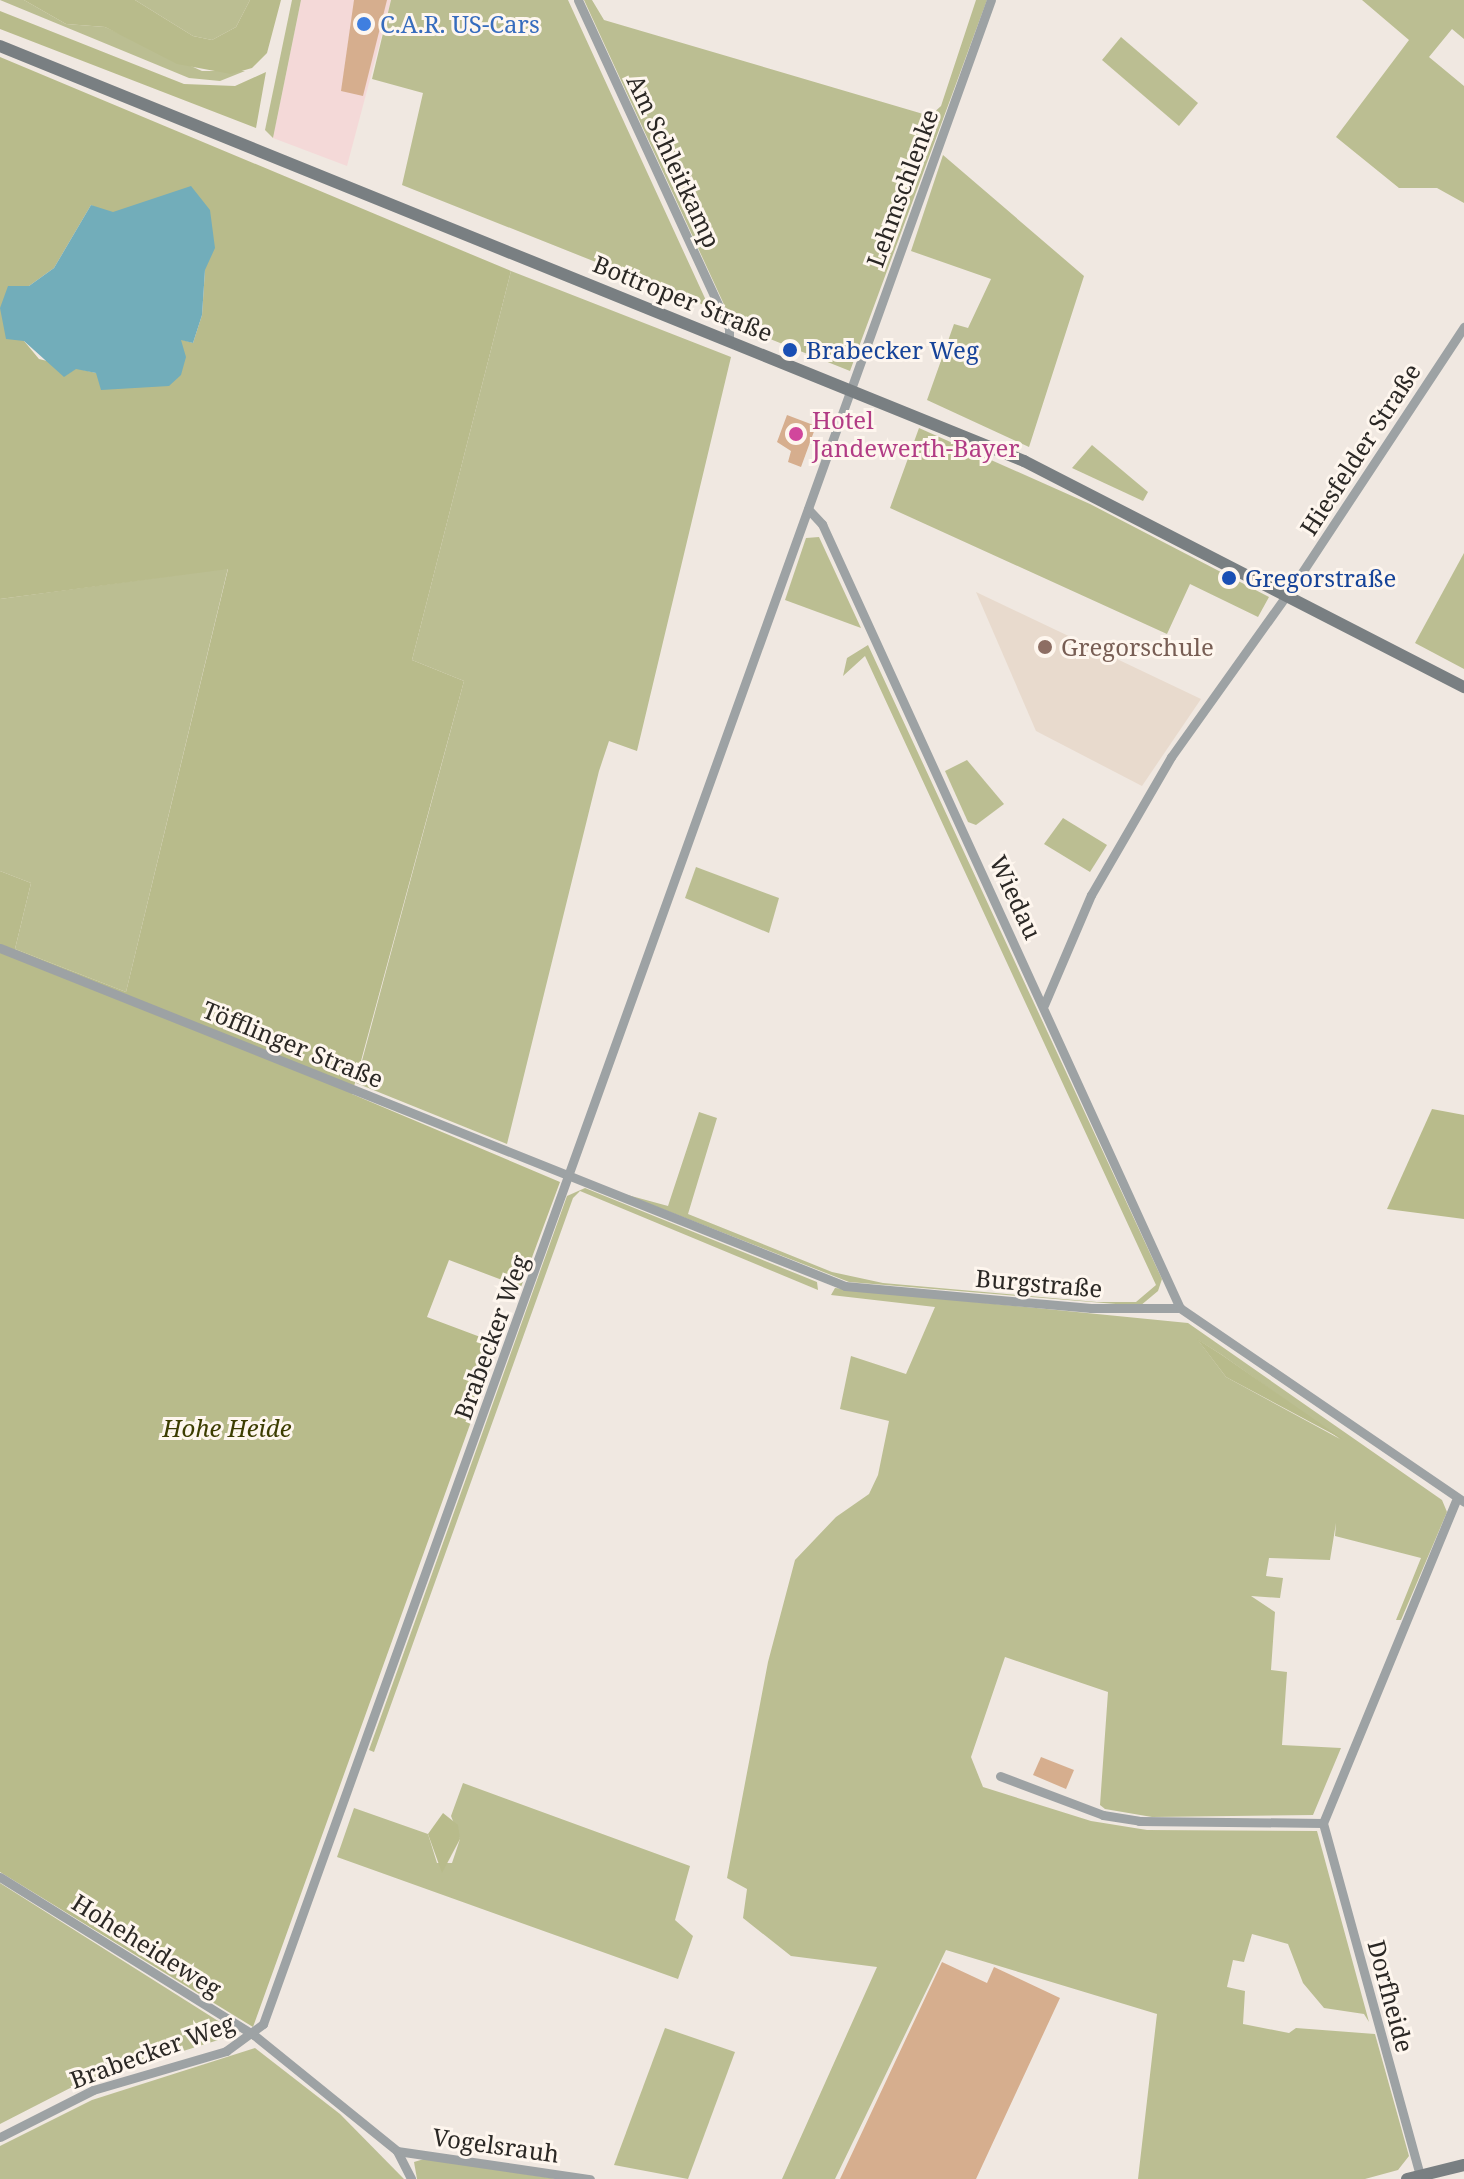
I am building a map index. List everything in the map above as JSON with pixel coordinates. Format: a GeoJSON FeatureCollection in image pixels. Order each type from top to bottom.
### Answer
{"type":"FeatureCollection","features":[{"type":"Feature","properties":{"kind":"main road","name":"Bottroper Straße"},"geometry":{"type":"LineString","coordinates":[[0,46],[1038,468],[1287,592],[1464,687]]}},
{"type":"Feature","properties":{"kind":"main road"},"geometry":{"type":"LineString","coordinates":[[1407,2179],[1464,2165]]}},
{"type":"Feature","properties":{"kind":"street","name":"Am Schleitkamp"},"geometry":{"type":"LineString","coordinates":[[578,0],[729,328],[729,340]]}},
{"type":"Feature","properties":{"kind":"street","name":"Lehmschlenke"},"geometry":{"type":"LineString","coordinates":[[850,389],[991,0]]}},
{"type":"Feature","properties":{"kind":"street","name":"Hiesfelder Straße"},"geometry":{"type":"LineString","coordinates":[[1287,592],[1464,327]]}},
{"type":"Feature","properties":{"kind":"street","name":"Brabecker Weg"},"geometry":{"type":"LineString","coordinates":[[0,2137],[93,2090],[226,2051],[254,2035],[277,1991],[850,389]]}},
{"type":"Feature","properties":{"kind":"street","name":"Wiedau"},"geometry":{"type":"LineString","coordinates":[[808,509],[822,524],[1180,1308]]}},
{"type":"Feature","properties":{"kind":"street"},"geometry":{"type":"LineString","coordinates":[[1044,1005],[1091,895],[1171,757],[1287,592]]}},
{"type":"Feature","properties":{"kind":"street","name":"Töfflinger Straße"},"geometry":{"type":"LineString","coordinates":[[0,948],[570,1176]]}},
{"type":"Feature","properties":{"kind":"street","name":"Burgstraße"},"geometry":{"type":"LineString","coordinates":[[570,1176],[845,1286],[1091,1308],[1180,1308]]}},
{"type":"Feature","properties":{"kind":"street"},"geometry":{"type":"LineString","coordinates":[[1000,1776],[1103,1815],[1139,1821],[1323,1823],[1460,1501],[1180,1308]]}},
{"type":"Feature","properties":{"kind":"street","name":"Dorfheide"},"geometry":{"type":"LineString","coordinates":[[1323,1823],[1421,2177]]}},
{"type":"Feature","properties":{"kind":"street","name":"Hoheheideweg"},"geometry":{"type":"LineString","coordinates":[[0,1877],[254,2035],[397,2151],[411,2179]]}},
{"type":"Feature","properties":{"kind":"street","name":"Vogelsrauh"},"geometry":{"type":"LineString","coordinates":[[397,2151],[590,2179]]}},
{"type":"Feature","properties":{"kind":"shaded area"},"geometry":{"type":"Polygon","coordinates":[[[301,0],[391,0],[347,166],[273,138],[301,0]]]}},
{"type":"Feature","properties":{"kind":"shaded area","name":"Gregorschule"},"geometry":{"type":"Polygon","coordinates":[[[976,592],[1201,699],[1142,786],[1036,731],[976,592]]]}},
{"type":"Feature","properties":{"kind":"green space"},"geometry":{"type":"Polygon","coordinates":[[[0,0],[24,0],[66,24],[105,27],[202,71],[245,71],[220,81],[189,78],[0,0]]]}},
{"type":"Feature","properties":{"kind":"green space"},"geometry":{"type":"Polygon","coordinates":[[[24,0],[135,0],[193,36],[212,40],[236,27],[250,0],[281,0],[267,53],[252,68],[231,74],[177,64],[105,27],[66,24],[24,0]]]}},
{"type":"Feature","properties":{"kind":"green space"},"geometry":{"type":"Polygon","coordinates":[[[135,0],[250,0],[236,27],[212,40],[193,36],[135,0]]]}},
{"type":"Feature","properties":{"kind":"green space"},"geometry":{"type":"Polygon","coordinates":[[[292,0],[301,0],[273,138],[265,130],[292,0]]]}},
{"type":"Feature","properties":{"kind":"green space"},"geometry":{"type":"Polygon","coordinates":[[[391,0],[568,0],[709,307],[402,185],[423,93],[372,79],[391,0]]]}},
{"type":"Feature","properties":{"kind":"green space"},"geometry":{"type":"Polygon","coordinates":[[[584,0],[592,0],[604,20],[930,116],[941,106],[976,0],[987,0],[850,371],[733,324],[584,0]]]}},
{"type":"Feature","properties":{"kind":"green space"},"geometry":{"type":"Polygon","coordinates":[[[1362,0],[1464,0],[1464,39],[1452,29],[1429,57],[1464,86],[1464,203],[1437,188],[1399,188],[1336,137],[1409,40],[1362,0]]]}},
{"type":"Feature","properties":{"kind":"green space"},"geometry":{"type":"Polygon","coordinates":[[[0,11],[184,84],[235,86],[266,72],[256,128],[0,29],[0,11]]]}},
{"type":"Feature","properties":{"kind":"green space"},"geometry":{"type":"Polygon","coordinates":[[[1121,37],[1198,103],[1179,126],[1102,60],[1121,37]]]}},
{"type":"Feature","properties":{"kind":"green space","name":"Hohe Heide"},"geometry":{"type":"Polygon","coordinates":[[[0,57],[511,271],[412,660],[464,681],[352,1094],[560,1182],[521,1287],[449,1260],[427,1317],[499,1344],[253,2027],[0,1872],[0,871],[31,883],[15,949],[126,992],[228,569],[0,599],[0,57]],[[91,205],[54,268],[29,286],[24,341],[39,359],[96,373],[180,339],[193,343],[202,315],[205,270],[91,205]]]}},
{"type":"Feature","properties":{"kind":"green space"},"geometry":{"type":"Polygon","coordinates":[[[943,155],[1084,276],[1029,447],[927,400],[954,324],[968,328],[991,279],[911,251],[943,155]]]}},
{"type":"Feature","properties":{"kind":"green space"},"geometry":{"type":"Polygon","coordinates":[[[511,271],[731,357],[637,751],[609,741],[599,771],[507,1144],[356,1083],[464,681],[412,660],[511,271]]]}},
{"type":"Feature","properties":{"kind":"green space"},"geometry":{"type":"Polygon","coordinates":[[[919,428],[1090,504],[1269,597],[1258,617],[1190,584],[1167,634],[890,508],[919,428]]]}},
{"type":"Feature","properties":{"kind":"green space"},"geometry":{"type":"Polygon","coordinates":[[[1092,445],[1148,492],[1143,501],[1072,468],[1092,445]]]}},
{"type":"Feature","properties":{"kind":"green space"},"geometry":{"type":"Polygon","coordinates":[[[819,537],[861,628],[785,600],[806,538],[819,537]]]}},
{"type":"Feature","properties":{"kind":"green space"},"geometry":{"type":"Polygon","coordinates":[[[1464,553],[1464,669],[1415,643],[1464,553]]]}},
{"type":"Feature","properties":{"kind":"green space"},"geometry":{"type":"Polygon","coordinates":[[[228,568],[126,992],[15,949],[31,883],[0,871],[0,599],[228,568]]]}},
{"type":"Feature","properties":{"kind":"green space"},"geometry":{"type":"Polygon","coordinates":[[[868,645],[1162,1279],[1158,1291],[1140,1306],[849,1282],[624,1194],[668,1206],[699,1112],[717,1118],[688,1214],[832,1272],[883,1283],[1097,1302],[1136,1302],[1156,1285],[865,656],[843,676],[847,658],[868,645]]]}},
{"type":"Feature","properties":{"kind":"green space"},"geometry":{"type":"Polygon","coordinates":[[[967,760],[1004,804],[976,825],[968,822],[945,771],[967,760]]]}},
{"type":"Feature","properties":{"kind":"green space"},"geometry":{"type":"Polygon","coordinates":[[[1063,818],[1107,845],[1090,872],[1044,844],[1063,818]]]}},
{"type":"Feature","properties":{"kind":"green space"},"geometry":{"type":"Polygon","coordinates":[[[696,867],[779,898],[769,933],[685,898],[696,867]]]}},
{"type":"Feature","properties":{"kind":"green space"},"geometry":{"type":"Polygon","coordinates":[[[1432,1109],[1464,1115],[1464,1219],[1387,1209],[1432,1109]]]}},
{"type":"Feature","properties":{"kind":"green space"},"geometry":{"type":"Polygon","coordinates":[[[585,1188],[817,1282],[818,1290],[580,1191],[573,1198],[374,1752],[369,1750],[567,1196],[585,1188]]]}},
{"type":"Feature","properties":{"kind":"green space"},"geometry":{"type":"Polygon","coordinates":[[[835,1288],[1188,1323],[1442,1500],[1447,1512],[1401,1620],[1396,1620],[1421,1558],[1335,1536],[1336,1523],[1330,1560],[1269,1558],[1266,1576],[1283,1578],[1280,1598],[1251,1596],[1275,1612],[1271,1670],[1287,1672],[1282,1745],[1341,1748],[1313,1815],[1152,1817],[1105,1809],[1100,1805],[1108,1692],[1005,1657],[971,1757],[983,1787],[1091,1821],[1147,1830],[1317,1831],[1369,2022],[1364,2014],[1324,2008],[1303,1983],[1288,1944],[1252,1934],[1244,1962],[1233,1960],[1227,1987],[1245,1991],[1243,2024],[1289,2033],[1296,2028],[1375,2034],[1409,2156],[1398,2170],[1365,2179],[1138,2179],[1157,2014],[946,1950],[835,2179],[782,2179],[877,1967],[791,1956],[743,1918],[747,1889],[727,1878],[768,1662],[795,1560],[836,1517],[869,1494],[878,1475],[889,1421],[840,1409],[851,1356],[906,1374],[935,1307],[831,1295],[835,1288]],[[1198,1340],[1226,1377],[1340,1439],[1198,1340]]]}},
{"type":"Feature","properties":{"kind":"green space"},"geometry":{"type":"Polygon","coordinates":[[[1197,1339],[1222,1355],[1344,1440],[1226,1377],[1197,1339]]]}},
{"type":"Feature","properties":{"kind":"green space"},"geometry":{"type":"Polygon","coordinates":[[[463,1783],[690,1866],[675,1920],[693,1936],[678,1979],[337,1857],[354,1808],[428,1834],[437,1863],[452,1863],[460,1839],[451,1816],[463,1783]]]}},
{"type":"Feature","properties":{"kind":"green space"},"geometry":{"type":"Polygon","coordinates":[[[443,1813],[458,1825],[460,1839],[442,1873],[428,1834],[443,1813]]]}},
{"type":"Feature","properties":{"kind":"green space"},"geometry":{"type":"Polygon","coordinates":[[[0,1883],[234,2031],[231,2036],[78,2084],[0,2124],[0,1883]]]}},
{"type":"Feature","properties":{"kind":"green space"},"geometry":{"type":"Polygon","coordinates":[[[665,2028],[735,2052],[688,2179],[614,2165],[665,2028]]]}},
{"type":"Feature","properties":{"kind":"green space"},"geometry":{"type":"Polygon","coordinates":[[[255,2048],[340,2114],[404,2179],[0,2179],[0,2146],[92,2100],[255,2048]]]}},
{"type":"Feature","properties":{"kind":"green space"},"geometry":{"type":"Polygon","coordinates":[[[424,2159],[558,2179],[417,2179],[414,2162],[424,2159]]]}},
{"type":"Feature","properties":{"kind":"water"},"geometry":{"type":"Polygon","coordinates":[[[191,186],[210,210],[215,248],[205,270],[202,315],[193,343],[181,340],[186,357],[181,375],[169,386],[101,390],[96,373],[76,369],[64,377],[24,341],[6,339],[0,308],[8,286],[29,286],[54,268],[91,205],[113,212],[191,186]]]}},
{"type":"Feature","properties":{"kind":"building","name":"C.A.R. US-Cars"},"geometry":{"type":"Polygon","coordinates":[[[354,0],[387,0],[363,96],[341,91],[354,0]]]}},
{"type":"Feature","properties":{"kind":"building","name":"Hotel Jandewerth-Bayer"},"geometry":{"type":"Polygon","coordinates":[[[787,415],[816,426],[801,467],[788,462],[791,451],[777,442],[787,415]]]}},
{"type":"Feature","properties":{"kind":"building"},"geometry":{"type":"Polygon","coordinates":[[[1041,1757],[1074,1770],[1066,1789],[1033,1775],[1041,1757]]]}},
{"type":"Feature","properties":{"kind":"building"},"geometry":{"type":"Polygon","coordinates":[[[942,1962],[987,1983],[994,1967],[1060,1998],[976,2179],[840,2179],[942,1962]]]}},
{"type":"Feature","properties":{"kind":"place","name":"C.A.R. US-Cars"},"geometry":{"type":"Point","coordinates":[364,24]}},
{"type":"Feature","properties":{"kind":"place","name":"Brabecker Weg"},"geometry":{"type":"Point","coordinates":[790,350]}},
{"type":"Feature","properties":{"kind":"place","name":"Hotel Jandewerth-Bayer"},"geometry":{"type":"Point","coordinates":[796,434]}},
{"type":"Feature","properties":{"kind":"place","name":"Gregorstraße"},"geometry":{"type":"Point","coordinates":[1229,578]}},
{"type":"Feature","properties":{"kind":"place","name":"Gregorschule"},"geometry":{"type":"Point","coordinates":[1045,647]}}]}
